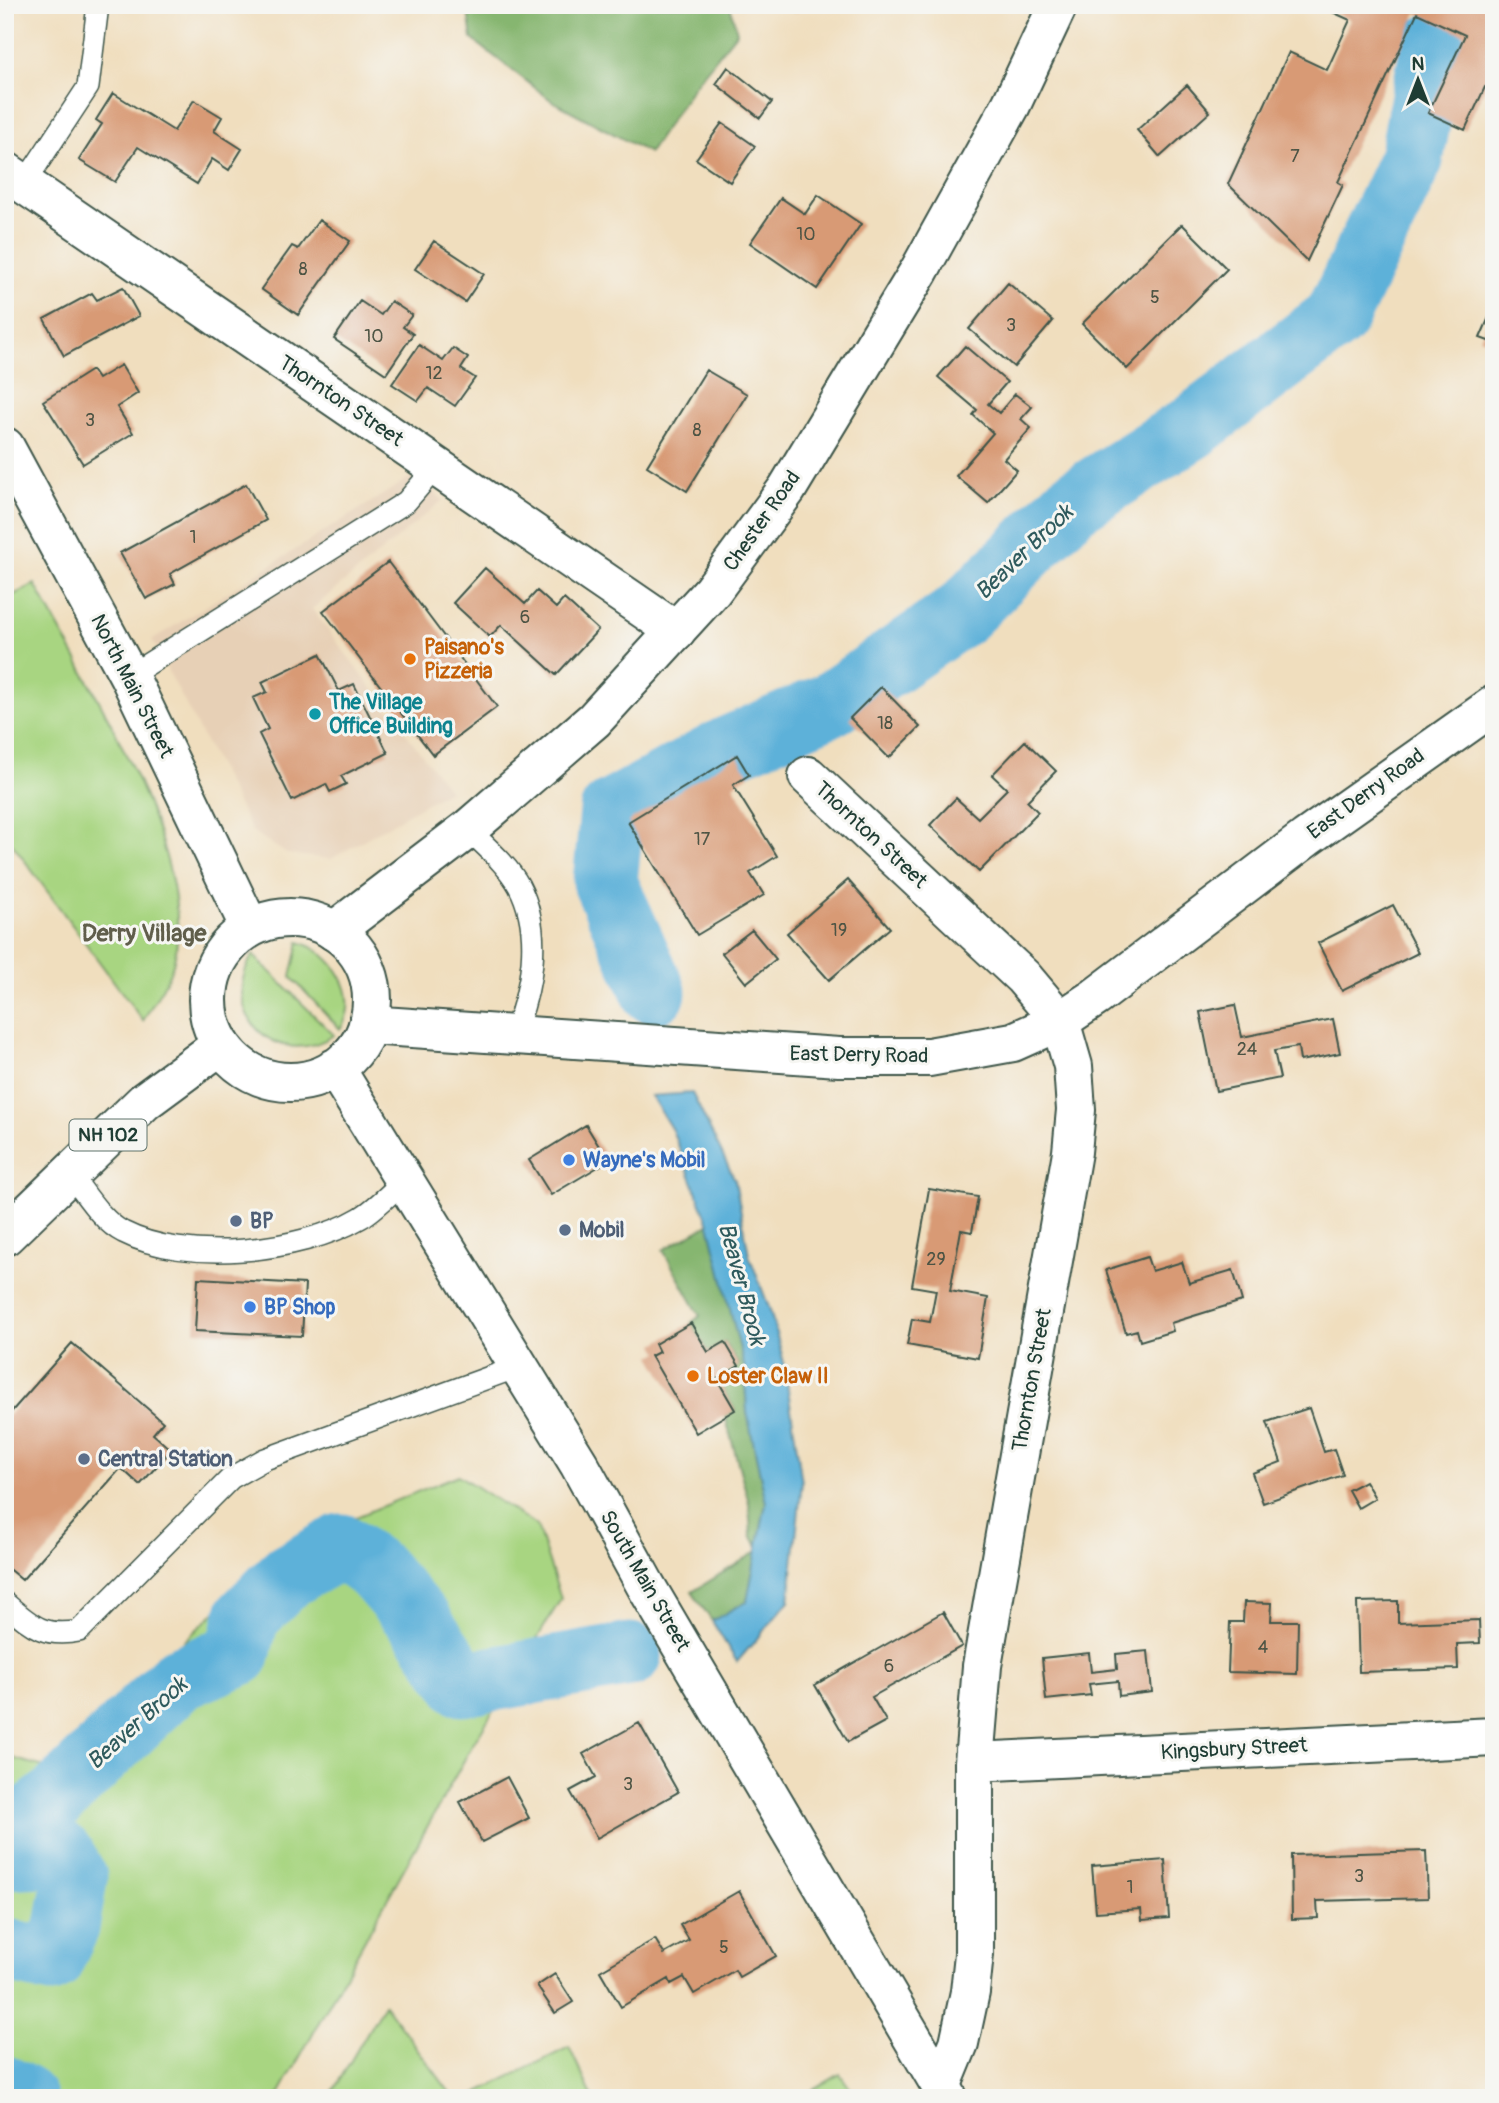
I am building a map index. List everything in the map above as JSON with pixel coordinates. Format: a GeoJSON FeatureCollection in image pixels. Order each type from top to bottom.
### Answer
{"type":"FeatureCollection","features":[{"type":"Feature","properties":{"kind":"street","name":"Chester Road"},"geometry":{"type":"LineString","coordinates":[[334,931],[468,829],[594,720],[676,631],[752,540],[800,466],[961,198],[1011,104],[1058,5]]}},
{"type":"Feature","properties":{"kind":"street","name":"Thornton Street"},"geometry":{"type":"LineString","coordinates":[[15,177],[676,631]]}},
{"type":"Feature","properties":{"kind":"street","name":"North Main Street"},"geometry":{"type":"LineString","coordinates":[[5,447],[129,676],[250,928]]}},
{"type":"Feature","properties":{"kind":"street","name":"East Derry Road"},"geometry":{"type":"LineString","coordinates":[[368,1025],[825,1057],[897,1058],[975,1051],[1013,1042],[1060,1021],[1096,997],[1306,838],[1494,705]]}},
{"type":"Feature","properties":{"kind":"street","name":"Thornton Street"},"geometry":{"type":"LineString","coordinates":[[808,776],[1023,977],[1060,1021],[1073,1066],[1076,1110],[1073,1141],[982,1666],[974,1762],[973,1967],[959,2043],[944,2092]]}},
{"type":"Feature","properties":{"kind":"street"},"geometry":{"type":"LineString","coordinates":[[295,919],[314,922],[334,931],[354,949],[367,973],[372,998],[368,1025],[356,1047],[335,1068],[309,1080],[281,1081],[241,1066],[222,1045],[208,1010],[209,985],[218,962],[232,942],[250,928],[266,922],[295,919]]}},
{"type":"Feature","properties":{"kind":"street","name":"NH 102"},"geometry":{"type":"LineString","coordinates":[[5,1236],[145,1101],[222,1045]]}},
{"type":"Feature","properties":{"kind":"street","name":"South Main Street"},"geometry":{"type":"LineString","coordinates":[[335,1068],[520,1366],[646,1586],[944,2092]]}},
{"type":"Feature","properties":{"kind":"street","name":"Kingsbury Street"},"geometry":{"type":"LineString","coordinates":[[974,1762],[1494,1737]]}},
{"type":"Feature","properties":{"kind":"lane"},"geometry":{"type":"LineString","coordinates":[[15,177],[88,87],[98,5]]}},
{"type":"Feature","properties":{"kind":"lane"},"geometry":{"type":"LineString","coordinates":[[129,676],[406,502],[436,467]]}},
{"type":"Feature","properties":{"kind":"lane"},"geometry":{"type":"LineString","coordinates":[[468,829],[519,886],[528,914],[532,947],[529,984],[513,1035]]}},
{"type":"Feature","properties":{"kind":"lane"},"geometry":{"type":"LineString","coordinates":[[69,1173],[120,1231],[170,1250],[247,1250],[303,1240],[361,1218],[405,1180]]}},
{"type":"Feature","properties":{"kind":"lane"},"geometry":{"type":"LineString","coordinates":[[5,1603],[34,1627],[58,1635],[79,1631],[231,1478],[265,1460],[520,1366]]}},
{"type":"Feature","properties":{"kind":"shaded area"},"geometry":{"type":"Polygon","coordinates":[[[414,475],[443,500],[312,609],[449,790],[331,859],[287,854],[252,831],[152,640],[414,475]]]}},
{"type":"Feature","properties":{"kind":"green space"},"geometry":{"type":"Polygon","coordinates":[[[467,5],[730,6],[737,32],[693,87],[649,153],[552,101],[472,39],[467,5]]]}},
{"type":"Feature","properties":{"kind":"green space"},"geometry":{"type":"Polygon","coordinates":[[[35,584],[133,769],[155,822],[170,874],[177,922],[173,964],[164,986],[143,1021],[5,834],[5,599],[35,584]]]}},
{"type":"Feature","properties":{"kind":"green space"},"geometry":{"type":"Polygon","coordinates":[[[299,942],[323,955],[341,976],[348,1003],[340,1029],[291,977],[299,942]]]}},
{"type":"Feature","properties":{"kind":"green space"},"geometry":{"type":"Polygon","coordinates":[[[253,955],[334,1035],[312,1045],[292,1046],[273,1041],[258,1030],[248,1015],[242,996],[244,976],[253,955]]]}},
{"type":"Feature","properties":{"kind":"green space"},"geometry":{"type":"Polygon","coordinates":[[[709,1224],[744,1365],[747,1412],[766,1503],[757,1547],[751,1535],[749,1503],[725,1416],[735,1410],[717,1379],[739,1365],[725,1342],[708,1352],[691,1323],[700,1316],[663,1250],[709,1224]]]}},
{"type":"Feature","properties":{"kind":"green space"},"geometry":{"type":"Polygon","coordinates":[[[458,1475],[537,1526],[561,1599],[472,1746],[277,2098],[5,2098],[5,1756],[51,1769],[283,1547],[458,1475]]]}},
{"type":"Feature","properties":{"kind":"green space"},"geometry":{"type":"Polygon","coordinates":[[[757,1552],[747,1601],[712,1621],[692,1592],[757,1552]]]}},
{"type":"Feature","properties":{"kind":"green space"},"geometry":{"type":"Polygon","coordinates":[[[384,2004],[454,2098],[329,2098],[384,2004]]]}},
{"type":"Feature","properties":{"kind":"green space"},"geometry":{"type":"Polygon","coordinates":[[[569,2047],[593,2098],[467,2098],[569,2047]]]}},
{"type":"Feature","properties":{"kind":"green space"},"geometry":{"type":"Polygon","coordinates":[[[840,2074],[857,2098],[799,2098],[840,2074]]]}},
{"type":"Feature","properties":{"kind":"water"},"geometry":{"type":"Polygon","coordinates":[[[692,1093],[735,1180],[749,1255],[770,1310],[784,1363],[802,1482],[789,1601],[737,1662],[712,1621],[747,1601],[766,1503],[747,1412],[744,1365],[709,1224],[672,1130],[651,1096],[692,1093]]]}},
{"type":"Feature","properties":{"kind":"building"},"geometry":{"type":"Polygon","coordinates":[[[780,5],[800,5],[797,13],[780,5]]]}},
{"type":"Feature","properties":{"kind":"building"},"geometry":{"type":"Polygon","coordinates":[[[1317,5],[1494,5],[1494,91],[1485,87],[1465,130],[1428,113],[1465,35],[1417,13],[1338,182],[1343,185],[1307,261],[1228,184],[1289,52],[1327,70],[1350,20],[1317,5]]]}},
{"type":"Feature","properties":{"kind":"building"},"geometry":{"type":"Polygon","coordinates":[[[728,67],[772,102],[760,118],[716,84],[728,67]]]}},
{"type":"Feature","properties":{"kind":"building"},"geometry":{"type":"Polygon","coordinates":[[[1187,85],[1210,112],[1160,157],[1137,130],[1187,85]]]}},
{"type":"Feature","properties":{"kind":"building"},"geometry":{"type":"Polygon","coordinates":[[[113,93],[174,131],[194,100],[222,117],[214,131],[242,149],[229,170],[212,159],[197,184],[138,147],[115,182],[79,160],[102,124],[96,120],[113,93]]]}},
{"type":"Feature","properties":{"kind":"building"},"geometry":{"type":"Polygon","coordinates":[[[722,123],[755,146],[730,182],[696,159],[722,123]]]}},
{"type":"Feature","properties":{"kind":"building"},"geometry":{"type":"Polygon","coordinates":[[[818,195],[861,224],[817,289],[750,243],[781,198],[805,214],[818,195]]]}},
{"type":"Feature","properties":{"kind":"building"},"geometry":{"type":"Polygon","coordinates":[[[319,220],[350,241],[298,315],[261,289],[292,246],[298,249],[319,220]]]}},
{"type":"Feature","properties":{"kind":"building"},"geometry":{"type":"Polygon","coordinates":[[[1182,224],[1227,269],[1127,369],[1082,324],[1182,224]]]}},
{"type":"Feature","properties":{"kind":"building"},"geometry":{"type":"Polygon","coordinates":[[[434,241],[484,274],[465,302],[415,269],[434,241]]]}},
{"type":"Feature","properties":{"kind":"building"},"geometry":{"type":"Polygon","coordinates":[[[1008,283],[1053,321],[1014,367],[969,329],[1008,283]]]}},
{"type":"Feature","properties":{"kind":"building"},"geometry":{"type":"Polygon","coordinates":[[[123,287],[139,316],[64,356],[44,319],[92,293],[97,300],[123,287]]]}},
{"type":"Feature","properties":{"kind":"building"},"geometry":{"type":"Polygon","coordinates":[[[360,301],[381,315],[391,301],[412,315],[403,327],[413,334],[386,374],[334,339],[360,301]]]}},
{"type":"Feature","properties":{"kind":"building"},"geometry":{"type":"Polygon","coordinates":[[[1494,306],[1494,343],[1480,338],[1494,306]]]}},
{"type":"Feature","properties":{"kind":"building"},"geometry":{"type":"Polygon","coordinates":[[[419,345],[443,361],[453,348],[468,358],[461,369],[475,378],[455,406],[428,388],[418,401],[392,384],[419,345]]]}},
{"type":"Feature","properties":{"kind":"building"},"geometry":{"type":"Polygon","coordinates":[[[965,346],[1007,382],[988,404],[999,413],[1015,394],[1032,407],[1021,419],[1031,428],[1004,459],[1017,470],[988,503],[956,476],[993,433],[973,415],[977,410],[938,377],[965,346]]]}},
{"type":"Feature","properties":{"kind":"building"},"geometry":{"type":"Polygon","coordinates":[[[121,365],[138,393],[117,407],[133,433],[83,464],[43,401],[92,370],[98,379],[121,365]]]}},
{"type":"Feature","properties":{"kind":"building"},"geometry":{"type":"Polygon","coordinates":[[[706,370],[747,394],[687,491],[647,466],[706,370]]]}},
{"type":"Feature","properties":{"kind":"building"},"geometry":{"type":"Polygon","coordinates":[[[246,484],[266,520],[170,574],[175,584],[146,599],[120,553],[246,484]]]}},
{"type":"Feature","properties":{"kind":"building","name":"Paisano's Pizzeria"},"geometry":{"type":"Polygon","coordinates":[[[388,562],[497,707],[433,755],[323,611],[388,562]]]}},
{"type":"Feature","properties":{"kind":"building"},"geometry":{"type":"Polygon","coordinates":[[[485,568],[525,604],[537,591],[556,608],[564,599],[598,630],[556,675],[501,625],[490,637],[453,603],[485,568]]]}},
{"type":"Feature","properties":{"kind":"building","name":"The Village Office Building"},"geometry":{"type":"Polygon","coordinates":[[[320,654],[339,691],[354,684],[388,753],[341,776],[346,784],[330,792],[326,784],[292,801],[259,734],[268,729],[253,698],[267,692],[262,682],[320,654]]]}},
{"type":"Feature","properties":{"kind":"building"},"geometry":{"type":"Polygon","coordinates":[[[881,687],[920,727],[889,758],[850,718],[881,687]]]}},
{"type":"Feature","properties":{"kind":"building"},"geometry":{"type":"Polygon","coordinates":[[[1025,741],[1056,771],[1027,801],[1038,812],[979,872],[930,825],[956,798],[978,818],[1007,789],[992,775],[1025,741]]]}},
{"type":"Feature","properties":{"kind":"building"},"geometry":{"type":"Polygon","coordinates":[[[737,755],[749,775],[733,785],[777,856],[750,873],[764,895],[697,935],[628,822],[737,755]]]}},
{"type":"Feature","properties":{"kind":"building"},"geometry":{"type":"Polygon","coordinates":[[[848,880],[890,928],[829,980],[787,933],[848,880]]]}},
{"type":"Feature","properties":{"kind":"building"},"geometry":{"type":"Polygon","coordinates":[[[1393,905],[1418,953],[1342,991],[1318,943],[1393,905]]]}},
{"type":"Feature","properties":{"kind":"building"},"geometry":{"type":"Polygon","coordinates":[[[752,930],[776,959],[746,983],[722,953],[752,930]]]}},
{"type":"Feature","properties":{"kind":"building"},"geometry":{"type":"Polygon","coordinates":[[[1235,1005],[1242,1037],[1333,1019],[1340,1053],[1300,1061],[1298,1047],[1274,1051],[1280,1078],[1216,1091],[1200,1012],[1235,1005]]]}},
{"type":"Feature","properties":{"kind":"building","name":"Wayne's Mobil"},"geometry":{"type":"Polygon","coordinates":[[[586,1125],[608,1161],[551,1195],[529,1160],[586,1125]]]}},
{"type":"Feature","properties":{"kind":"building"},"geometry":{"type":"Polygon","coordinates":[[[929,1189],[978,1197],[972,1232],[961,1230],[950,1291],[988,1298],[978,1358],[907,1345],[912,1319],[930,1322],[936,1290],[912,1286],[929,1189]]]}},
{"type":"Feature","properties":{"kind":"building"},"geometry":{"type":"Polygon","coordinates":[[[1147,1257],[1152,1271],[1182,1262],[1189,1283],[1233,1270],[1242,1301],[1171,1323],[1173,1331],[1140,1341],[1137,1330],[1126,1333],[1106,1270],[1147,1257]]]}},
{"type":"Feature","properties":{"kind":"building","name":"BP Shop"},"geometry":{"type":"Polygon","coordinates":[[[198,1278],[305,1284],[302,1336],[195,1331],[198,1278]]]}},
{"type":"Feature","properties":{"kind":"building","name":"Loster Claw II"},"geometry":{"type":"Polygon","coordinates":[[[691,1323],[708,1352],[725,1342],[739,1366],[717,1379],[735,1410],[696,1433],[651,1356],[659,1352],[655,1344],[691,1323]]]}},
{"type":"Feature","properties":{"kind":"building","name":"Central Station"},"geometry":{"type":"Polygon","coordinates":[[[72,1343],[163,1422],[153,1434],[171,1450],[140,1485],[121,1468],[22,1580],[5,1566],[5,1419],[72,1343]]]}},
{"type":"Feature","properties":{"kind":"building"},"geometry":{"type":"Polygon","coordinates":[[[1309,1408],[1324,1452],[1334,1449],[1343,1475],[1263,1503],[1252,1473],[1281,1462],[1267,1422],[1309,1408]]]}},
{"type":"Feature","properties":{"kind":"building"},"geometry":{"type":"Polygon","coordinates":[[[1365,1481],[1375,1498],[1358,1508],[1348,1490],[1365,1481]]]}},
{"type":"Feature","properties":{"kind":"building"},"geometry":{"type":"Polygon","coordinates":[[[1398,1601],[1398,1623],[1479,1620],[1480,1643],[1457,1644],[1458,1669],[1359,1672],[1357,1602],[1398,1601]]]}},
{"type":"Feature","properties":{"kind":"building"},"geometry":{"type":"Polygon","coordinates":[[[1244,1602],[1272,1603],[1271,1621],[1298,1621],[1297,1674],[1228,1672],[1230,1622],[1243,1622],[1244,1602]]]}},
{"type":"Feature","properties":{"kind":"building"},"geometry":{"type":"Polygon","coordinates":[[[943,1612],[962,1646],[872,1697],[886,1721],[848,1742],[815,1685],[943,1612]]]}},
{"type":"Feature","properties":{"kind":"building"},"geometry":{"type":"Polygon","coordinates":[[[1148,1651],[1152,1692],[1119,1696],[1118,1681],[1089,1684],[1091,1695],[1046,1700],[1042,1658],[1089,1653],[1091,1672],[1117,1669],[1116,1654],[1148,1651]]]}},
{"type":"Feature","properties":{"kind":"building"},"geometry":{"type":"Polygon","coordinates":[[[639,1723],[678,1792],[597,1838],[570,1791],[596,1777],[583,1754],[639,1723]]]}},
{"type":"Feature","properties":{"kind":"building"},"geometry":{"type":"Polygon","coordinates":[[[507,1777],[529,1818],[482,1842],[460,1802],[507,1777]]]}},
{"type":"Feature","properties":{"kind":"building"},"geometry":{"type":"Polygon","coordinates":[[[1426,1851],[1428,1898],[1317,1901],[1318,1918],[1292,1919],[1291,1855],[1426,1851]]]}},
{"type":"Feature","properties":{"kind":"building"},"geometry":{"type":"Polygon","coordinates":[[[1165,1860],[1169,1918],[1142,1920],[1141,1909],[1096,1912],[1092,1866],[1165,1860]]]}},
{"type":"Feature","properties":{"kind":"building"},"geometry":{"type":"Polygon","coordinates":[[[739,1891],[776,1956],[739,1977],[735,1970],[694,1994],[684,1977],[671,1984],[669,1979],[621,2007],[600,1971],[655,1939],[664,1954],[689,1940],[680,1925],[739,1891]]]}},
{"type":"Feature","properties":{"kind":"building"},"geometry":{"type":"Polygon","coordinates":[[[555,1974],[573,2002],[555,2013],[537,1986],[555,1974]]]}},
{"type":"Feature","properties":{"kind":"waterway","name":"Beaver Brook"},"geometry":{"type":"LineString","coordinates":[[654,992],[605,882],[612,812],[729,748],[831,704],[961,614],[1072,504],[1191,428],[1336,318],[1411,159],[1433,46]]}},
{"type":"Feature","properties":{"kind":"waterway","name":"Beaver Brook"},"geometry":{"type":"LineString","coordinates":[[5,1837],[56,1798],[179,1679],[238,1654],[247,1617],[288,1576],[341,1546],[376,1571],[420,1622],[463,1684],[630,1655]]}},
{"type":"Feature","properties":{"kind":"waterway","name":"Beaver Brook"},"geometry":{"type":"LineString","coordinates":[[5,1857],[61,1854],[75,1878],[67,1927],[51,1961],[5,1950]]}},
{"type":"Feature","properties":{"kind":"waterway","name":"Beaver Brook"},"geometry":{"type":"LineString","coordinates":[[5,2088],[24,2098]]}},
{"type":"Feature","properties":{"kind":"place","name":"Paisano's Pizzeria"},"geometry":{"type":"Point","coordinates":[410,659]}},
{"type":"Feature","properties":{"kind":"place","name":"The Village Office Building"},"geometry":{"type":"Point","coordinates":[315,714]}},
{"type":"Feature","properties":{"kind":"place","name":"Wayne's Mobil"},"geometry":{"type":"Point","coordinates":[569,1160]}},
{"type":"Feature","properties":{"kind":"place","name":"BP"},"geometry":{"type":"Point","coordinates":[236,1221]}},
{"type":"Feature","properties":{"kind":"place","name":"Mobil"},"geometry":{"type":"Point","coordinates":[565,1230]}},
{"type":"Feature","properties":{"kind":"place","name":"BP Shop"},"geometry":{"type":"Point","coordinates":[250,1307]}},
{"type":"Feature","properties":{"kind":"place","name":"Loster Claw II"},"geometry":{"type":"Point","coordinates":[693,1376]}},
{"type":"Feature","properties":{"kind":"place","name":"Central Station"},"geometry":{"type":"Point","coordinates":[84,1459]}},
{"type":"Feature","properties":{"kind":"district","name":"Derry Village"},"geometry":{"type":"Point","coordinates":[144,933]}}]}
